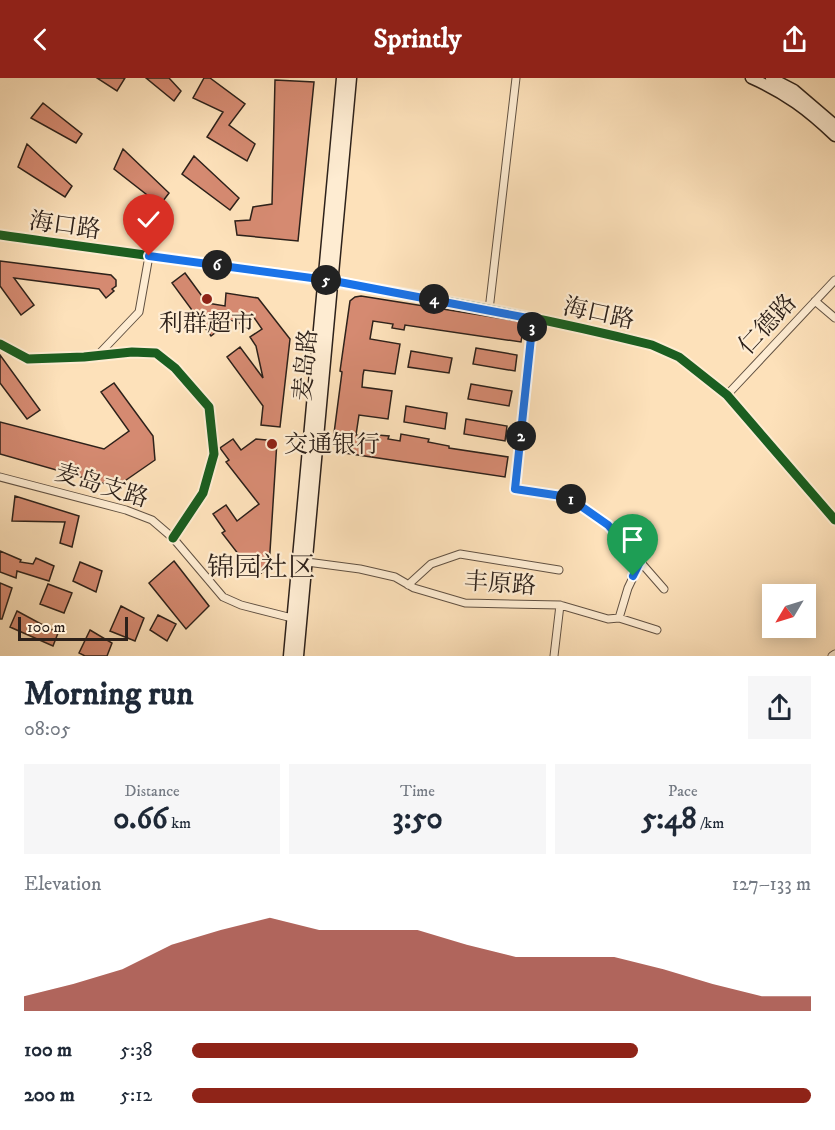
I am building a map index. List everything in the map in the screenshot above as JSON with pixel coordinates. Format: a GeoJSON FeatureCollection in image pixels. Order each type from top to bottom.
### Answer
{"type":"FeatureCollection","features":[{"type":"Feature","properties":{"kind":"main road","name":"麦岛路"},"geometry":{"type":"LineString","coordinates":[[288,656],[307,562],[342,78]]}},
{"type":"Feature","properties":{"kind":"main road","name":"麦岛路"},"geometry":{"type":"LineString","coordinates":[[297,656],[297,619],[329,280],[351,78]]}},
{"type":"Feature","properties":{"kind":"main road"},"geometry":{"type":"LineString","coordinates":[[751,78],[789,97],[808,110],[835,136]]}},
{"type":"Feature","properties":{"kind":"main road"},"geometry":{"type":"LineString","coordinates":[[771,78],[794,90],[835,125]]}},
{"type":"Feature","properties":{"kind":"street"},"geometry":{"type":"LineString","coordinates":[[489,310],[516,78]]}},
{"type":"Feature","properties":{"kind":"street","name":"海口路"},"geometry":{"type":"LineString","coordinates":[[0,236],[329,280],[489,310],[652,345],[680,357],[727,395],[835,520]]}},
{"type":"Feature","properties":{"kind":"street"},"geometry":{"type":"LineString","coordinates":[[98,355],[140,312],[149,256]]}},
{"type":"Feature","properties":{"kind":"street","name":"仁德路"},"geometry":{"type":"LineString","coordinates":[[727,395],[835,280]]}},
{"type":"Feature","properties":{"kind":"street"},"geometry":{"type":"LineString","coordinates":[[815,301],[835,318]]}},
{"type":"Feature","properties":{"kind":"street"},"geometry":{"type":"LineString","coordinates":[[533,319],[515,489],[568,497],[608,525],[664,589]]}},
{"type":"Feature","properties":{"kind":"street"},"geometry":{"type":"LineString","coordinates":[[0,344],[28,359],[132,352],[156,353],[175,368],[209,407],[214,454],[203,493],[173,538]]}},
{"type":"Feature","properties":{"kind":"street","name":"麦岛支路"},"geometry":{"type":"LineString","coordinates":[[0,477],[126,510],[152,520],[173,538],[223,597],[240,605],[297,619]]}},
{"type":"Feature","properties":{"kind":"street"},"geometry":{"type":"LineString","coordinates":[[408,585],[431,564],[460,554],[560,570]]}},
{"type":"Feature","properties":{"kind":"street","name":"丰原路"},"geometry":{"type":"LineString","coordinates":[[307,562],[360,569],[395,577],[408,585],[465,603],[561,605],[608,619],[620,618],[657,630]]}},
{"type":"Feature","properties":{"kind":"street"},"geometry":{"type":"LineString","coordinates":[[620,618],[628,588],[640,562]]}},
{"type":"Feature","properties":{"kind":"street"},"geometry":{"type":"LineString","coordinates":[[555,656],[561,605]]}},
{"type":"Feature","properties":{"kind":"building"},"geometry":{"type":"Polygon","coordinates":[[[97,78],[125,78],[117,91],[97,78]]]}},
{"type":"Feature","properties":{"kind":"building"},"geometry":{"type":"Polygon","coordinates":[[[146,78],[169,78],[181,91],[174,101],[146,78]]]}},
{"type":"Feature","properties":{"kind":"building"},"geometry":{"type":"Polygon","coordinates":[[[204,78],[210,78],[245,104],[229,125],[255,144],[247,161],[207,137],[223,112],[193,98],[204,78]]]}},
{"type":"Feature","properties":{"kind":"building"},"geometry":{"type":"Polygon","coordinates":[[[275,80],[314,82],[298,241],[237,235],[235,221],[250,220],[253,207],[272,204],[275,80]]]}},
{"type":"Feature","properties":{"kind":"building"},"geometry":{"type":"Polygon","coordinates":[[[43,103],[82,134],[76,143],[31,118],[43,103]]]}},
{"type":"Feature","properties":{"kind":"building"},"geometry":{"type":"Polygon","coordinates":[[[27,144],[72,186],[65,197],[18,167],[27,144]]]}},
{"type":"Feature","properties":{"kind":"building"},"geometry":{"type":"Polygon","coordinates":[[[123,149],[169,193],[160,205],[114,169],[123,149]]]}},
{"type":"Feature","properties":{"kind":"building"},"geometry":{"type":"Polygon","coordinates":[[[194,156],[239,198],[230,210],[182,174],[194,156]]]}},
{"type":"Feature","properties":{"kind":"building"},"geometry":{"type":"Polygon","coordinates":[[[0,261],[111,275],[116,280],[116,286],[106,298],[99,289],[14,278],[34,305],[21,315],[0,286],[0,261]]]}},
{"type":"Feature","properties":{"kind":"building"},"geometry":{"type":"Polygon","coordinates":[[[185,273],[207,303],[225,306],[226,293],[258,298],[290,339],[280,427],[261,425],[263,406],[227,357],[240,347],[263,378],[256,346],[250,337],[262,329],[253,316],[241,324],[218,319],[224,326],[211,336],[172,283],[185,273]]]}},
{"type":"Feature","properties":{"kind":"building"},"geometry":{"type":"Polygon","coordinates":[[[361,296],[524,322],[521,342],[405,325],[404,330],[392,328],[393,324],[373,321],[370,339],[400,344],[395,374],[364,370],[363,375],[362,387],[392,391],[388,419],[359,415],[356,435],[378,439],[378,435],[389,436],[388,439],[400,441],[401,434],[429,439],[428,442],[449,446],[449,448],[508,457],[505,477],[338,452],[333,441],[350,301],[361,296]]]}},
{"type":"Feature","properties":{"kind":"building"},"geometry":{"type":"Polygon","coordinates":[[[476,348],[517,355],[515,371],[473,364],[476,348]]]}},
{"type":"Feature","properties":{"kind":"building"},"geometry":{"type":"Polygon","coordinates":[[[411,351],[452,358],[449,373],[408,367],[411,351]]]}},
{"type":"Feature","properties":{"kind":"building"},"geometry":{"type":"Polygon","coordinates":[[[0,355],[40,410],[27,419],[0,383],[0,355]]]}},
{"type":"Feature","properties":{"kind":"building"},"geometry":{"type":"Polygon","coordinates":[[[114,383],[153,436],[155,460],[116,487],[0,454],[0,422],[104,449],[129,431],[101,392],[114,383]]]}},
{"type":"Feature","properties":{"kind":"building"},"geometry":{"type":"Polygon","coordinates":[[[471,384],[512,391],[509,406],[468,399],[471,384]]]}},
{"type":"Feature","properties":{"kind":"building"},"geometry":{"type":"Polygon","coordinates":[[[406,406],[447,413],[445,429],[404,422],[406,406]]]}},
{"type":"Feature","properties":{"kind":"building"},"geometry":{"type":"Polygon","coordinates":[[[466,419],[507,426],[505,441],[464,434],[466,419]]]}},
{"type":"Feature","properties":{"kind":"building"},"geometry":{"type":"Polygon","coordinates":[[[233,439],[241,450],[256,439],[277,441],[269,567],[256,577],[222,533],[225,531],[213,514],[226,505],[237,521],[259,504],[226,462],[229,460],[220,448],[233,439]]]}},
{"type":"Feature","properties":{"kind":"building"},"geometry":{"type":"Polygon","coordinates":[[[15,496],[79,516],[72,547],[60,543],[65,522],[12,521],[15,496]]]}},
{"type":"Feature","properties":{"kind":"building"},"geometry":{"type":"Polygon","coordinates":[[[0,551],[21,560],[20,562],[33,564],[36,558],[54,566],[49,581],[17,571],[16,578],[0,572],[0,551]]]}},
{"type":"Feature","properties":{"kind":"building"},"geometry":{"type":"Polygon","coordinates":[[[174,561],[209,606],[186,629],[149,583],[174,561]]]}},
{"type":"Feature","properties":{"kind":"building"},"geometry":{"type":"Polygon","coordinates":[[[80,562],[102,571],[96,592],[73,581],[80,562]]]}},
{"type":"Feature","properties":{"kind":"building"},"geometry":{"type":"Polygon","coordinates":[[[0,583],[12,588],[2,619],[0,619],[0,583]]]}},
{"type":"Feature","properties":{"kind":"building"},"geometry":{"type":"Polygon","coordinates":[[[48,584],[72,593],[64,613],[40,604],[48,584]]]}},
{"type":"Feature","properties":{"kind":"building"},"geometry":{"type":"Polygon","coordinates":[[[121,606],[144,618],[135,641],[110,631],[121,606]]]}},
{"type":"Feature","properties":{"kind":"building"},"geometry":{"type":"Polygon","coordinates":[[[17,611],[58,633],[53,646],[10,627],[17,611]]]}},
{"type":"Feature","properties":{"kind":"building"},"geometry":{"type":"Polygon","coordinates":[[[158,615],[176,624],[167,641],[150,630],[158,615]]]}},
{"type":"Feature","properties":{"kind":"building"},"geometry":{"type":"Polygon","coordinates":[[[90,630],[112,643],[107,656],[85,656],[79,653],[90,630]]]}},
{"type":"Feature","properties":{"kind":"cycle path"},"geometry":{"type":"LineString","coordinates":[[0,235],[328,281],[490,309],[652,345],[679,357],[727,395],[835,520]]}},
{"type":"Feature","properties":{"kind":"cycle path"},"geometry":{"type":"LineString","coordinates":[[0,344],[28,359],[132,352],[156,353],[175,368],[209,407],[214,454],[203,493],[173,538]]}},
{"type":"Feature","properties":{"kind":"place","name":"利群超市"},"geometry":{"type":"Point","coordinates":[207,299]}},
{"type":"Feature","properties":{"kind":"place","name":"交通银行"},"geometry":{"type":"Point","coordinates":[272,444]}},
{"type":"Feature","properties":{"kind":"district","name":"锦园社区"},"geometry":{"type":"Point","coordinates":[261,567]}},
{"type":"Feature","properties":{"kind":"route"},"geometry":{"type":"LineString","coordinates":[[149,256],[334,281],[533,319],[515,489],[568,497],[608,525],[640,562],[633,576]]}}]}
